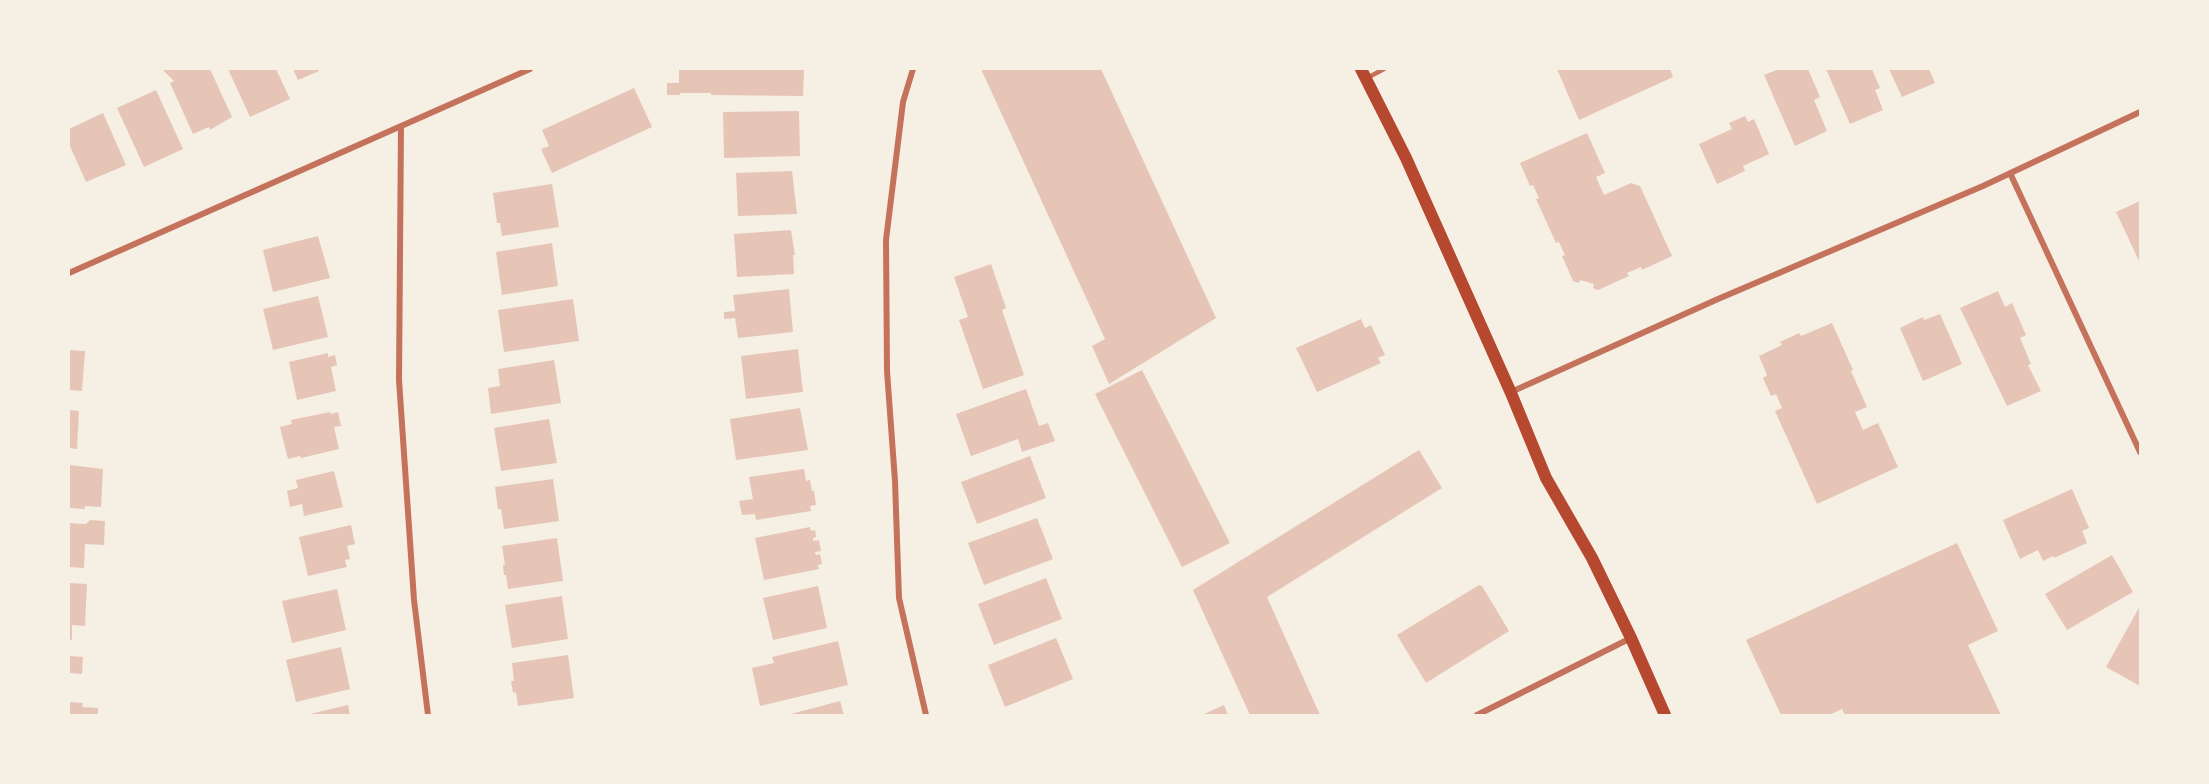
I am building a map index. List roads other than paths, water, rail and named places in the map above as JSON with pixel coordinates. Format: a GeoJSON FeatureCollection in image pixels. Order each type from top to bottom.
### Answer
{"type":"FeatureCollection","features":[{"type":"Feature","properties":{"kind":"main road"},"geometry":{"type":"LineString","coordinates":[[1363,74],[1406,159],[1511,393],[1546,478],[1592,558],[1665,715]]}},
{"type":"Feature","properties":{"kind":"street"},"geometry":{"type":"LineString","coordinates":[[69,273],[530,69]]}},
{"type":"Feature","properties":{"kind":"street"},"geometry":{"type":"LineString","coordinates":[[913,69],[903,102],[886,240],[887,371],[895,481],[899,598],[926,715]]}},
{"type":"Feature","properties":{"kind":"street"},"geometry":{"type":"LineString","coordinates":[[1511,393],[1718,299],[2010,173],[2140,112]]}},
{"type":"Feature","properties":{"kind":"street"},"geometry":{"type":"LineString","coordinates":[[401,127],[399,381],[414,600],[428,715]]}},
{"type":"Feature","properties":{"kind":"street"},"geometry":{"type":"LineString","coordinates":[[2010,173],[2140,452]]}},
{"type":"Feature","properties":{"kind":"street"},"geometry":{"type":"LineString","coordinates":[[1477,715],[1631,638]]}},
{"type":"Feature","properties":{"kind":"lane"},"geometry":{"type":"LineString","coordinates":[[1363,74],[1384,69]]}}]}
